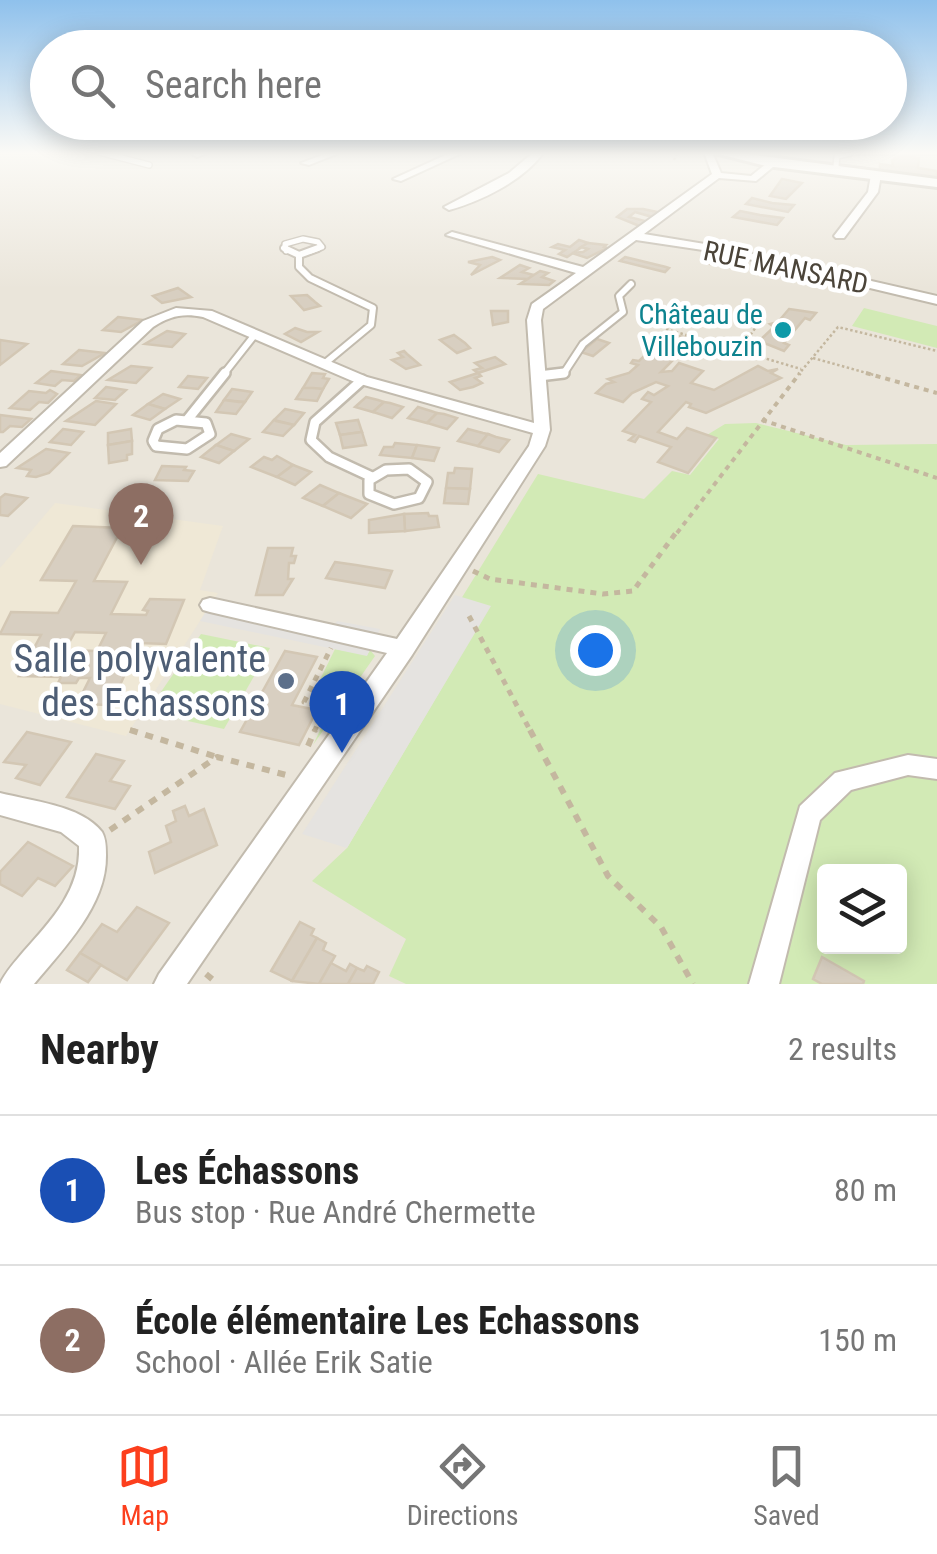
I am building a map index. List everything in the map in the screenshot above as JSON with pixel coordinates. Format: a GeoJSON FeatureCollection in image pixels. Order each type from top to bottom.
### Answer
{"type":"FeatureCollection","features":[{"type":"Feature","properties":{"kind":"street"},"geometry":{"type":"LineString","coordinates":[[449,207],[474,198]]}},
{"type":"Feature","properties":{"kind":"street"},"geometry":{"type":"LineString","coordinates":[[169,984],[300,792],[404,649],[537,446],[542,430],[534,320],[537,307],[686,198]]}},
{"type":"Feature","properties":{"kind":"street"},"geometry":{"type":"LineString","coordinates":[[840,236],[869,198]]}},
{"type":"Feature","properties":{"kind":"street"},"geometry":{"type":"LineString","coordinates":[[452,235],[587,272]]}},
{"type":"Feature","properties":{"kind":"street","name":"RUE MANSARD"},"geometry":{"type":"LineString","coordinates":[[635,236],[723,250],[937,300]]}},
{"type":"Feature","properties":{"kind":"street"},"geometry":{"type":"LineString","coordinates":[[0,462],[148,324],[167,312],[184,309],[207,314],[253,337],[362,380],[542,430]]}},
{"type":"Feature","properties":{"kind":"street"},"geometry":{"type":"LineString","coordinates":[[210,604],[404,649]]}},
{"type":"Feature","properties":{"kind":"street"},"geometry":{"type":"LineString","coordinates":[[764,984],[809,814],[844,781],[908,765],[937,769]]}},
{"type":"Feature","properties":{"kind":"street"},"geometry":{"type":"LineString","coordinates":[[0,804],[68,822],[92,840],[96,859],[90,887],[15,984]]}},
{"type":"Feature","properties":{"kind":"lane"},"geometry":{"type":"LineString","coordinates":[[297,240],[322,244],[315,253],[300,256],[286,253],[282,247],[297,240]]}},
{"type":"Feature","properties":{"kind":"lane"},"geometry":{"type":"LineString","coordinates":[[300,256],[298,267],[310,278],[373,308],[371,325],[324,364]]}},
{"type":"Feature","properties":{"kind":"lane"},"geometry":{"type":"LineString","coordinates":[[538,376],[564,373],[583,344],[623,312],[619,296],[632,284]]}},
{"type":"Feature","properties":{"kind":"lane"},"geometry":{"type":"LineString","coordinates":[[188,419],[206,423],[210,431],[197,446],[165,450],[153,441],[161,426],[188,419],[253,337]]}},
{"type":"Feature","properties":{"kind":"lane"},"geometry":{"type":"LineString","coordinates":[[362,380],[315,422],[311,440],[329,458],[372,477]]}},
{"type":"Feature","properties":{"kind":"lane"},"geometry":{"type":"LineString","coordinates":[[409,469],[424,476],[428,486],[418,500],[385,504],[369,494],[367,486],[372,477],[386,470],[409,469]]}},
{"type":"Feature","properties":{"kind":"path"},"geometry":{"type":"LineString","coordinates":[[738,351],[761,320],[755,319]]}},
{"type":"Feature","properties":{"kind":"path"},"geometry":{"type":"LineString","coordinates":[[460,564],[490,579],[603,594],[633,591],[838,327],[937,352]]}},
{"type":"Feature","properties":{"kind":"path"},"geometry":{"type":"LineString","coordinates":[[666,330],[803,370]]}},
{"type":"Feature","properties":{"kind":"path"},"geometry":{"type":"LineString","coordinates":[[812,358],[937,394]]}},
{"type":"Feature","properties":{"kind":"path"},"geometry":{"type":"LineString","coordinates":[[762,420],[937,478]]}},
{"type":"Feature","properties":{"kind":"path"},"geometry":{"type":"LineString","coordinates":[[469,616],[608,876],[661,927],[693,984]]}},
{"type":"Feature","properties":{"kind":"path"},"geometry":{"type":"LineString","coordinates":[[307,747],[325,708],[304,702],[330,648]]}},
{"type":"Feature","properties":{"kind":"path"},"geometry":{"type":"LineString","coordinates":[[130,730],[290,776]]}},
{"type":"Feature","properties":{"kind":"path"},"geometry":{"type":"LineString","coordinates":[[92,840],[217,757]]}},
{"type":"Feature","properties":{"kind":"path"},"geometry":{"type":"LineString","coordinates":[[285,784],[299,762]]}},
{"type":"Feature","properties":{"kind":"shaded area"},"geometry":{"type":"Polygon","coordinates":[[[0,198],[937,198],[937,984],[0,984],[0,198]]]}},
{"type":"Feature","properties":{"kind":"shaded area"},"geometry":{"type":"Polygon","coordinates":[[[55,503],[223,526],[200,590],[218,593],[126,736],[0,704],[0,568],[55,503]]]}},
{"type":"Feature","properties":{"kind":"shaded area"},"geometry":{"type":"Polygon","coordinates":[[[455,595],[491,606],[347,848],[302,834],[455,595]]]}},
{"type":"Feature","properties":{"kind":"shaded area"},"geometry":{"type":"Polygon","coordinates":[[[210,605],[330,630],[337,621],[380,629],[367,656],[200,621],[210,605]]]}},
{"type":"Feature","properties":{"kind":"green space"},"geometry":{"type":"Polygon","coordinates":[[[864,308],[937,326],[937,348],[852,326],[864,308]]]}},
{"type":"Feature","properties":{"kind":"green space"},"geometry":{"type":"Polygon","coordinates":[[[756,423],[846,445],[937,444],[937,984],[406,984],[389,976],[406,939],[312,881],[347,848],[453,669],[445,625],[538,474],[644,499],[672,471],[690,475],[719,439],[707,435],[725,424],[756,423]]]}},
{"type":"Feature","properties":{"kind":"green space"},"geometry":{"type":"Polygon","coordinates":[[[201,634],[270,648],[224,729],[147,712],[201,634]]]}},
{"type":"Feature","properties":{"kind":"green space"},"geometry":{"type":"Polygon","coordinates":[[[335,649],[367,655],[370,650],[375,656],[313,745],[332,705],[310,700],[335,649]]]}},
{"type":"Feature","properties":{"kind":"building"},"geometry":{"type":"Polygon","coordinates":[[[752,198],[794,205],[788,212],[746,204],[752,198]]]}},
{"type":"Feature","properties":{"kind":"building"},"geometry":{"type":"Polygon","coordinates":[[[627,209],[662,213],[656,218],[635,212],[629,217],[645,221],[647,224],[642,227],[617,217],[627,209]]]}},
{"type":"Feature","properties":{"kind":"building"},"geometry":{"type":"Polygon","coordinates":[[[740,211],[783,218],[777,225],[733,217],[740,211]]]}},
{"type":"Feature","properties":{"kind":"building"},"geometry":{"type":"Polygon","coordinates":[[[579,240],[588,243],[567,257],[559,254],[565,250],[552,247],[570,247],[579,240]]]}},
{"type":"Feature","properties":{"kind":"building"},"geometry":{"type":"Polygon","coordinates":[[[588,243],[607,248],[587,258],[572,253],[588,249],[581,247],[588,243]]]}},
{"type":"Feature","properties":{"kind":"building"},"geometry":{"type":"Polygon","coordinates":[[[492,257],[500,260],[471,275],[480,265],[468,262],[492,257]]]}},
{"type":"Feature","properties":{"kind":"building"},"geometry":{"type":"Polygon","coordinates":[[[625,257],[669,268],[665,272],[620,261],[625,257]]]}},
{"type":"Feature","properties":{"kind":"building"},"geometry":{"type":"Polygon","coordinates":[[[717,257],[744,261],[736,269],[710,264],[717,257]]]}},
{"type":"Feature","properties":{"kind":"building"},"geometry":{"type":"Polygon","coordinates":[[[520,265],[529,268],[522,272],[534,275],[528,279],[500,278],[520,265]]]}},
{"type":"Feature","properties":{"kind":"building"},"geometry":{"type":"Polygon","coordinates":[[[540,271],[548,273],[542,277],[554,281],[549,285],[520,284],[540,271]]]}},
{"type":"Feature","properties":{"kind":"building"},"geometry":{"type":"Polygon","coordinates":[[[178,288],[191,297],[162,303],[153,296],[178,288]]]}},
{"type":"Feature","properties":{"kind":"building"},"geometry":{"type":"Polygon","coordinates":[[[307,295],[320,306],[304,310],[291,296],[307,295]]]}},
{"type":"Feature","properties":{"kind":"building","name":"Château de Villebouzin"},"geometry":{"type":"Polygon","coordinates":[[[789,309],[816,313],[810,320],[805,318],[784,343],[789,345],[784,351],[759,341],[774,327],[770,324],[778,322],[789,309]]]}},
{"type":"Feature","properties":{"kind":"building"},"geometry":{"type":"Polygon","coordinates":[[[491,311],[508,311],[508,322],[493,325],[491,311]]]}},
{"type":"Feature","properties":{"kind":"building"},"geometry":{"type":"Polygon","coordinates":[[[118,317],[143,320],[121,332],[103,330],[118,317]]]}},
{"type":"Feature","properties":{"kind":"building"},"geometry":{"type":"Polygon","coordinates":[[[295,328],[318,332],[301,342],[285,334],[295,328]]]}},
{"type":"Feature","properties":{"kind":"building"},"geometry":{"type":"Polygon","coordinates":[[[167,331],[185,334],[172,347],[145,344],[167,331]]]}},
{"type":"Feature","properties":{"kind":"building"},"geometry":{"type":"Polygon","coordinates":[[[454,335],[470,348],[457,353],[440,340],[454,335]]]}},
{"type":"Feature","properties":{"kind":"building"},"geometry":{"type":"Polygon","coordinates":[[[664,337],[675,340],[684,337],[678,341],[689,344],[661,372],[672,371],[679,363],[703,371],[691,383],[714,390],[758,366],[768,371],[778,369],[771,373],[781,378],[706,413],[686,402],[658,432],[677,439],[687,428],[716,438],[688,473],[658,462],[671,447],[639,436],[635,442],[629,440],[635,435],[623,431],[651,402],[642,399],[648,392],[654,395],[668,386],[656,382],[632,393],[623,402],[596,393],[614,382],[608,379],[629,373],[638,365],[631,363],[633,360],[639,361],[664,337]]]}},
{"type":"Feature","properties":{"kind":"building"},"geometry":{"type":"Polygon","coordinates":[[[597,339],[609,343],[593,356],[581,352],[597,339]]]}},
{"type":"Feature","properties":{"kind":"building"},"geometry":{"type":"Polygon","coordinates":[[[0,340],[27,344],[0,365],[0,340]]]}},
{"type":"Feature","properties":{"kind":"building"},"geometry":{"type":"Polygon","coordinates":[[[79,350],[105,353],[82,366],[63,364],[79,350]]]}},
{"type":"Feature","properties":{"kind":"building"},"geometry":{"type":"Polygon","coordinates":[[[404,351],[420,365],[406,369],[392,360],[403,357],[398,353],[404,351]]]}},
{"type":"Feature","properties":{"kind":"building"},"geometry":{"type":"Polygon","coordinates":[[[495,357],[505,364],[478,373],[474,370],[482,368],[475,363],[495,357]]]}},
{"type":"Feature","properties":{"kind":"building"},"geometry":{"type":"Polygon","coordinates":[[[131,366],[151,368],[136,383],[108,380],[131,366]]]}},
{"type":"Feature","properties":{"kind":"building"},"geometry":{"type":"Polygon","coordinates":[[[51,371],[81,375],[55,386],[36,383],[51,371]]]}},
{"type":"Feature","properties":{"kind":"building"},"geometry":{"type":"Polygon","coordinates":[[[312,373],[325,374],[323,378],[329,379],[323,389],[303,388],[312,373]]]}},
{"type":"Feature","properties":{"kind":"building"},"geometry":{"type":"Polygon","coordinates":[[[478,373],[481,376],[475,378],[482,383],[473,387],[460,390],[450,382],[478,373]]]}},
{"type":"Feature","properties":{"kind":"building"},"geometry":{"type":"Polygon","coordinates":[[[188,376],[207,378],[198,389],[179,387],[188,376]]]}},
{"type":"Feature","properties":{"kind":"building"},"geometry":{"type":"Polygon","coordinates":[[[106,387],[126,390],[115,400],[95,398],[106,387]]]}},
{"type":"Feature","properties":{"kind":"building"},"geometry":{"type":"Polygon","coordinates":[[[303,388],[323,389],[317,401],[296,399],[303,388]]]}},
{"type":"Feature","properties":{"kind":"building"},"geometry":{"type":"Polygon","coordinates":[[[232,389],[252,392],[245,402],[224,400],[232,389]]]}},
{"type":"Feature","properties":{"kind":"building"},"geometry":{"type":"Polygon","coordinates":[[[50,390],[57,394],[48,403],[39,402],[30,410],[10,408],[29,391],[50,390]]]}},
{"type":"Feature","properties":{"kind":"building"},"geometry":{"type":"Polygon","coordinates":[[[163,394],[180,399],[165,409],[148,404],[163,394]]]}},
{"type":"Feature","properties":{"kind":"building"},"geometry":{"type":"Polygon","coordinates":[[[366,397],[384,402],[373,412],[355,407],[366,397]]]}},
{"type":"Feature","properties":{"kind":"building"},"geometry":{"type":"Polygon","coordinates":[[[224,400],[245,402],[236,414],[216,412],[224,400]]]}},
{"type":"Feature","properties":{"kind":"building"},"geometry":{"type":"Polygon","coordinates":[[[96,401],[116,404],[95,425],[66,421],[96,401]]]}},
{"type":"Feature","properties":{"kind":"building"},"geometry":{"type":"Polygon","coordinates":[[[384,402],[403,407],[392,418],[373,412],[384,402]]]}},
{"type":"Feature","properties":{"kind":"building"},"geometry":{"type":"Polygon","coordinates":[[[148,404],[165,409],[150,420],[133,415],[148,404]]]}},
{"type":"Feature","properties":{"kind":"building"},"geometry":{"type":"Polygon","coordinates":[[[418,407],[437,413],[427,423],[408,418],[418,407]]]}},
{"type":"Feature","properties":{"kind":"building"},"geometry":{"type":"Polygon","coordinates":[[[285,409],[304,413],[294,425],[274,420],[285,409]]]}},
{"type":"Feature","properties":{"kind":"building"},"geometry":{"type":"Polygon","coordinates":[[[437,413],[457,418],[447,429],[427,423],[437,413]]]}},
{"type":"Feature","properties":{"kind":"building"},"geometry":{"type":"Polygon","coordinates":[[[0,415],[31,419],[22,427],[10,426],[0,432],[0,415]]]}},
{"type":"Feature","properties":{"kind":"building"},"geometry":{"type":"Polygon","coordinates":[[[274,420],[294,425],[283,436],[263,432],[274,420]]]}},
{"type":"Feature","properties":{"kind":"building"},"geometry":{"type":"Polygon","coordinates":[[[358,420],[362,432],[340,435],[336,423],[358,420]]]}},
{"type":"Feature","properties":{"kind":"building"},"geometry":{"type":"Polygon","coordinates":[[[63,429],[83,432],[71,445],[50,442],[63,429]]]}},
{"type":"Feature","properties":{"kind":"building"},"geometry":{"type":"Polygon","coordinates":[[[131,429],[132,441],[108,445],[108,433],[131,429]]]}},
{"type":"Feature","properties":{"kind":"building"},"geometry":{"type":"Polygon","coordinates":[[[468,429],[488,434],[478,446],[458,441],[468,429]]]}},
{"type":"Feature","properties":{"kind":"building"},"geometry":{"type":"Polygon","coordinates":[[[362,432],[366,445],[343,448],[340,435],[362,432]]]}},
{"type":"Feature","properties":{"kind":"building"},"geometry":{"type":"Polygon","coordinates":[[[231,434],[249,439],[234,451],[216,445],[231,434]]]}},
{"type":"Feature","properties":{"kind":"building"},"geometry":{"type":"Polygon","coordinates":[[[488,434],[509,440],[499,452],[478,446],[488,434]]]}},
{"type":"Feature","properties":{"kind":"building"},"geometry":{"type":"Polygon","coordinates":[[[132,441],[132,454],[127,455],[127,460],[109,463],[108,445],[132,441]]]}},
{"type":"Feature","properties":{"kind":"building"},"geometry":{"type":"Polygon","coordinates":[[[395,443],[417,445],[412,458],[380,455],[384,447],[393,447],[395,443]]]}},
{"type":"Feature","properties":{"kind":"building"},"geometry":{"type":"Polygon","coordinates":[[[216,445],[234,451],[219,463],[201,457],[216,445]]]}},
{"type":"Feature","properties":{"kind":"building"},"geometry":{"type":"Polygon","coordinates":[[[417,445],[439,448],[434,461],[412,458],[417,445]]]}},
{"type":"Feature","properties":{"kind":"building"},"geometry":{"type":"Polygon","coordinates":[[[46,449],[69,453],[49,473],[36,477],[27,476],[31,470],[17,468],[46,449]]]}},
{"type":"Feature","properties":{"kind":"building"},"geometry":{"type":"Polygon","coordinates":[[[277,456],[293,465],[277,477],[251,467],[264,457],[272,460],[277,456]]]}},
{"type":"Feature","properties":{"kind":"building"},"geometry":{"type":"Polygon","coordinates":[[[293,465],[311,472],[295,485],[277,477],[293,465]]]}},
{"type":"Feature","properties":{"kind":"building"},"geometry":{"type":"Polygon","coordinates":[[[162,466],[194,471],[188,481],[155,480],[162,466]]]}},
{"type":"Feature","properties":{"kind":"building"},"geometry":{"type":"Polygon","coordinates":[[[455,468],[472,469],[470,489],[446,488],[448,473],[454,473],[455,468]]]}},
{"type":"Feature","properties":{"kind":"building"},"geometry":{"type":"Polygon","coordinates":[[[320,485],[339,493],[323,506],[303,498],[320,485]]]}},
{"type":"Feature","properties":{"kind":"building"},"geometry":{"type":"Polygon","coordinates":[[[446,488],[470,489],[468,504],[444,503],[446,488]]]}},
{"type":"Feature","properties":{"kind":"building"},"geometry":{"type":"Polygon","coordinates":[[[339,493],[367,504],[351,518],[323,506],[339,493]]]}},
{"type":"Feature","properties":{"kind":"building"},"geometry":{"type":"Polygon","coordinates":[[[5,494],[27,498],[8,516],[0,515],[0,498],[5,494]]]}},
{"type":"Feature","properties":{"kind":"building"},"geometry":{"type":"Polygon","coordinates":[[[404,514],[437,516],[439,527],[405,531],[404,514]]]}},
{"type":"Feature","properties":{"kind":"building"},"geometry":{"type":"Polygon","coordinates":[[[404,514],[405,531],[369,533],[369,520],[404,514]]]}},
{"type":"Feature","properties":{"kind":"building"},"geometry":{"type":"Polygon","coordinates":[[[73,526],[122,528],[94,581],[127,582],[111,614],[146,615],[148,611],[143,610],[150,599],[184,600],[166,644],[139,643],[111,705],[77,704],[90,678],[58,683],[61,677],[19,676],[41,635],[0,634],[11,612],[58,613],[76,581],[41,580],[73,526]],[[75,632],[65,650],[97,651],[106,633],[75,632]]]}},
{"type":"Feature","properties":{"kind":"building"},"geometry":{"type":"Polygon","coordinates":[[[268,548],[293,548],[291,556],[296,556],[294,563],[289,563],[288,579],[293,579],[283,595],[256,595],[268,548]]]}},
{"type":"Feature","properties":{"kind":"building"},"geometry":{"type":"Polygon","coordinates":[[[335,562],[392,571],[385,588],[326,578],[335,562]]]}},
{"type":"Feature","properties":{"kind":"building","name":"Salle polyvalente des Echassons"},"geometry":{"type":"Polygon","coordinates":[[[285,651],[317,657],[292,705],[317,710],[299,745],[240,732],[285,651]]]}},
{"type":"Feature","properties":{"kind":"building"},"geometry":{"type":"Polygon","coordinates":[[[27,732],[71,742],[40,785],[16,778],[26,765],[4,762],[27,732]]]}},
{"type":"Feature","properties":{"kind":"building"},"geometry":{"type":"Polygon","coordinates":[[[96,754],[124,761],[110,781],[130,786],[115,809],[67,797],[96,754]]]}},
{"type":"Feature","properties":{"kind":"building"},"geometry":{"type":"Polygon","coordinates":[[[185,806],[189,816],[204,809],[217,845],[155,873],[149,852],[171,842],[166,826],[176,821],[173,811],[185,806]]]}},
{"type":"Feature","properties":{"kind":"building"},"geometry":{"type":"Polygon","coordinates":[[[28,842],[73,866],[55,886],[38,878],[22,896],[0,884],[0,872],[28,842]]]}},
{"type":"Feature","properties":{"kind":"building"},"geometry":{"type":"Polygon","coordinates":[[[137,907],[169,923],[127,980],[80,953],[102,924],[117,932],[137,907]]]}},
{"type":"Feature","properties":{"kind":"building"},"geometry":{"type":"Polygon","coordinates":[[[300,922],[314,929],[311,935],[317,938],[292,981],[271,971],[300,922]]]}},
{"type":"Feature","properties":{"kind":"building"},"geometry":{"type":"Polygon","coordinates":[[[317,938],[326,943],[323,950],[335,956],[319,984],[292,981],[317,938]]]}},
{"type":"Feature","properties":{"kind":"building"},"geometry":{"type":"Polygon","coordinates":[[[80,953],[101,965],[88,982],[67,970],[80,953]]]}},
{"type":"Feature","properties":{"kind":"building"},"geometry":{"type":"Polygon","coordinates":[[[822,957],[864,981],[863,984],[822,984],[813,979],[822,957]]]}},
{"type":"Feature","properties":{"kind":"building"},"geometry":{"type":"Polygon","coordinates":[[[331,963],[346,971],[350,964],[357,968],[348,984],[319,984],[331,963]]]}},
{"type":"Feature","properties":{"kind":"building"},"geometry":{"type":"Polygon","coordinates":[[[367,966],[379,972],[373,984],[348,984],[357,968],[364,971],[367,966]]]}},
{"type":"Feature","properties":{"kind":"place","name":"Château de Villebouzin"},"geometry":{"type":"Point","coordinates":[783,330]}},
{"type":"Feature","properties":{"kind":"place","name":"École élémentaire Les Echassons"},"geometry":{"type":"Point","coordinates":[141,565]}},
{"type":"Feature","properties":{"kind":"place","name":"Salle polyvalente des Echassons"},"geometry":{"type":"Point","coordinates":[286,681]}},
{"type":"Feature","properties":{"kind":"place","name":"Les Échassons"},"geometry":{"type":"Point","coordinates":[342,753]}}]}
